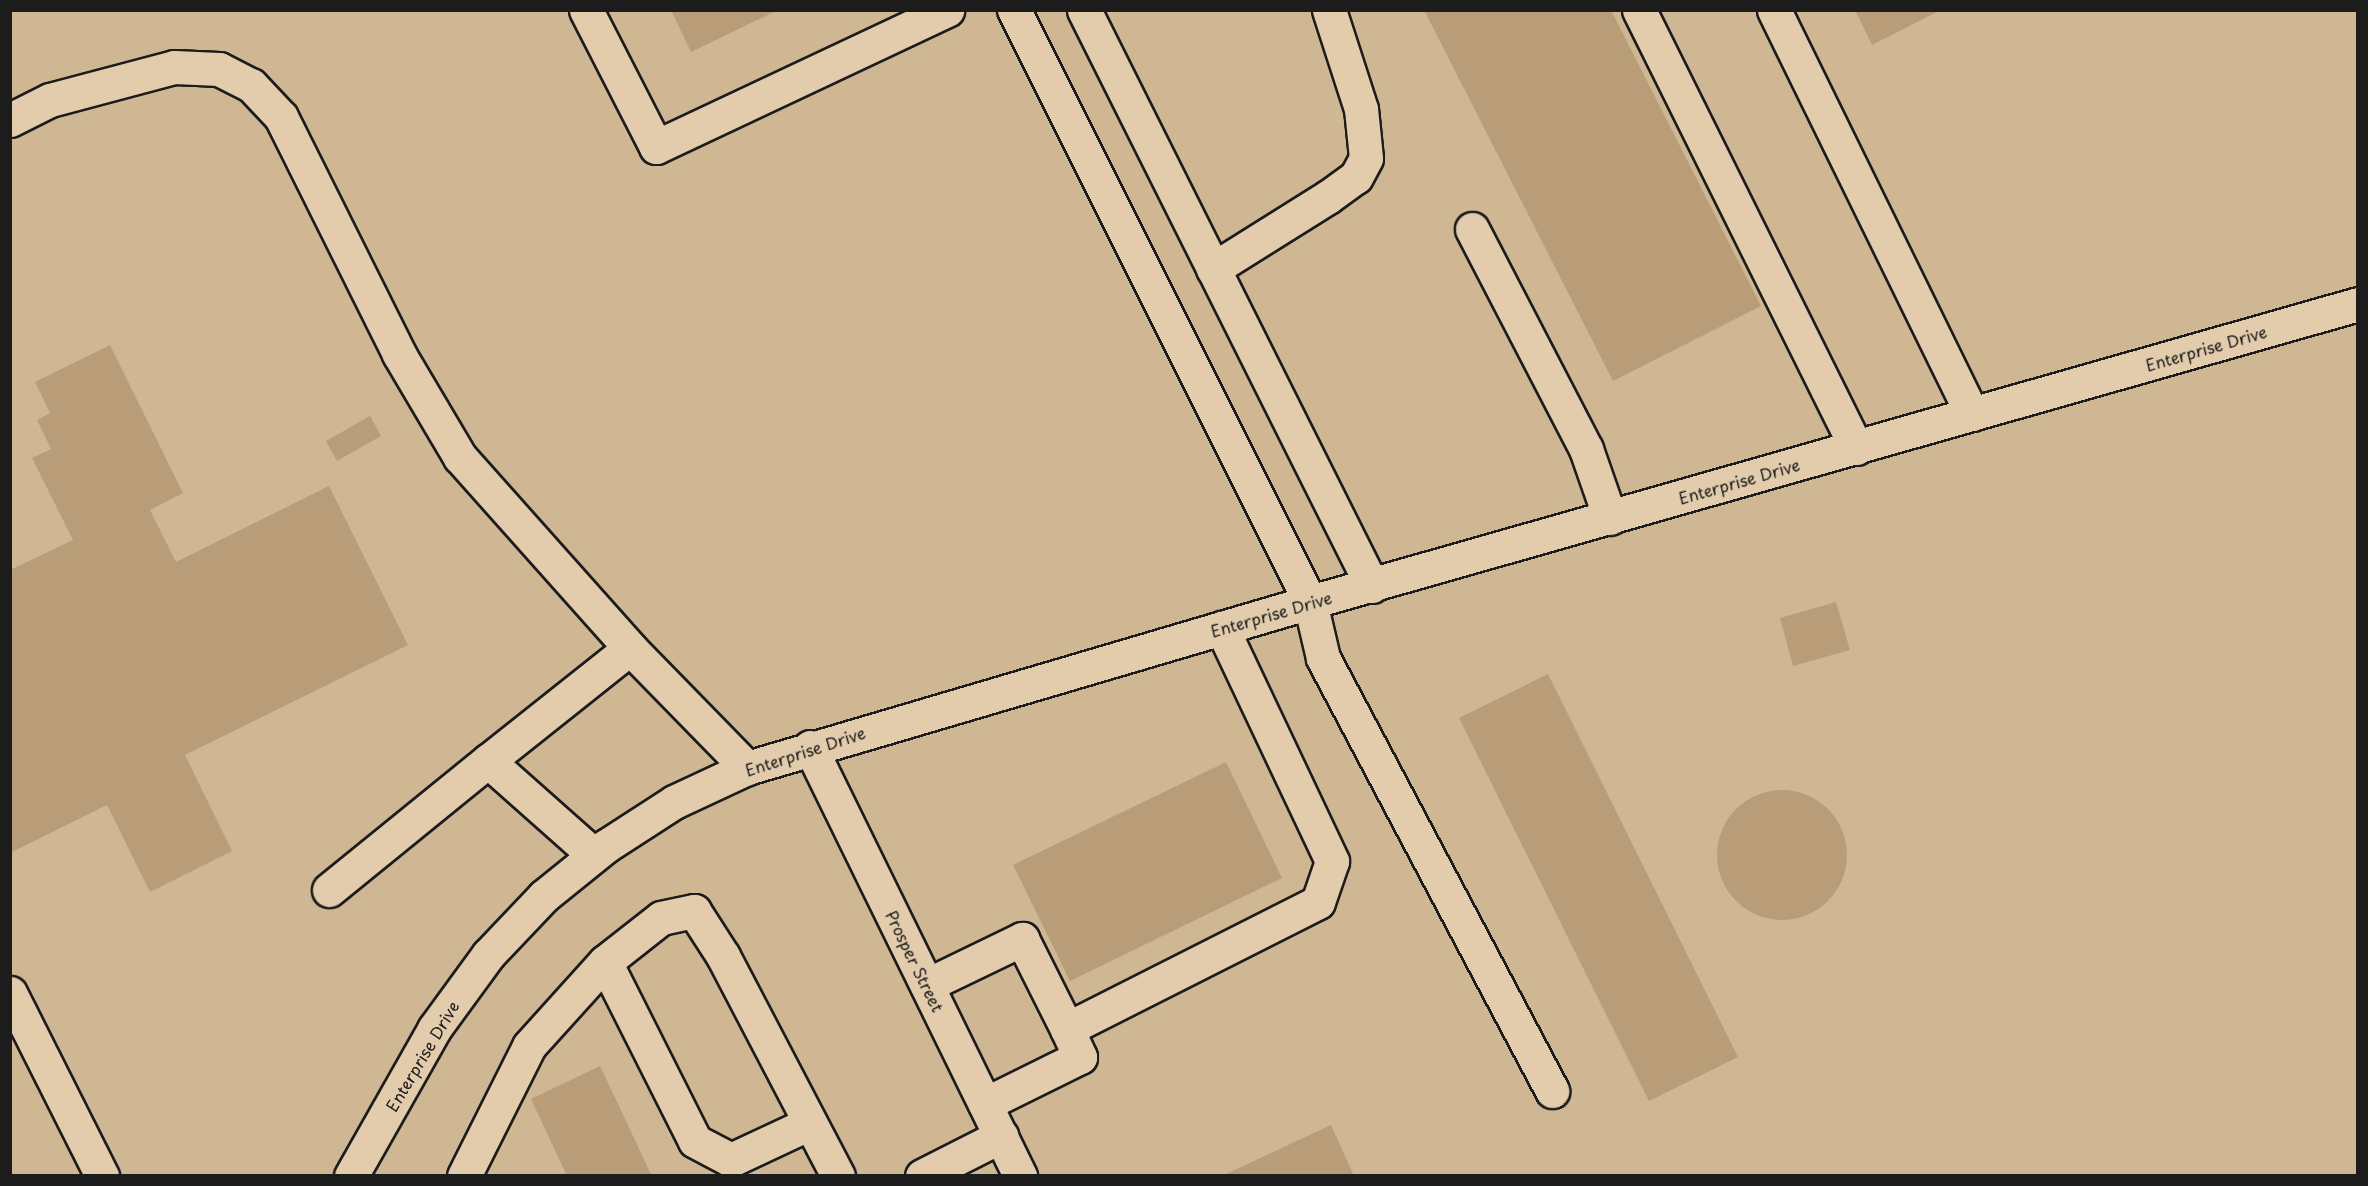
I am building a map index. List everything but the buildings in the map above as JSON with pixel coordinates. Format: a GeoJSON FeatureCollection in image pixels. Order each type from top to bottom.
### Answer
{"type":"FeatureCollection","features":[{"type":"Feature","properties":{"kind":"street"},"geometry":{"type":"LineString","coordinates":[[586,10],[656,147],[947,10]]}},
{"type":"Feature","properties":{"kind":"street"},"geometry":{"type":"LineString","coordinates":[[1014,10],[1310,602],[1323,658],[1552,1091]]}},
{"type":"Feature","properties":{"kind":"street"},"geometry":{"type":"LineString","coordinates":[[1084,10],[1372,586]]}},
{"type":"Feature","properties":{"kind":"street"},"geometry":{"type":"LineString","coordinates":[[1213,269],[1356,177],[1366,158],[1361,109],[1329,10]]}},
{"type":"Feature","properties":{"kind":"street"},"geometry":{"type":"LineString","coordinates":[[1639,10],[1856,448]]}},
{"type":"Feature","properties":{"kind":"street"},"geometry":{"type":"LineString","coordinates":[[1774,10],[1972,414]]}},
{"type":"Feature","properties":{"kind":"street"},"geometry":{"type":"LineString","coordinates":[[10,120],[50,100],[174,67],[219,69],[251,85],[281,117],[399,354],[460,457],[630,648],[747,768]]}},
{"type":"Feature","properties":{"kind":"street"},"geometry":{"type":"LineString","coordinates":[[1472,229],[1586,449],[1610,518]]}},
{"type":"Feature","properties":{"kind":"street","name":"Enterprise Drive"},"geometry":{"type":"LineString","coordinates":[[351,1176],[434,1029],[488,955],[544,896],[594,855],[674,802],[747,768],[810,747],[1222,627],[2358,304]]}},
{"type":"Feature","properties":{"kind":"street"},"geometry":{"type":"LineString","coordinates":[[1067,1029],[1318,902],[1332,861],[1222,627]]}},
{"type":"Feature","properties":{"kind":"street"},"geometry":{"type":"LineString","coordinates":[[329,890],[630,648]]}},
{"type":"Feature","properties":{"kind":"street","name":"Prosper Street"},"geometry":{"type":"LineString","coordinates":[[810,747],[1020,1176]]}},
{"type":"Feature","properties":{"kind":"street"},"geometry":{"type":"LineString","coordinates":[[488,761],[594,855]]}},
{"type":"Feature","properties":{"kind":"street"},"geometry":{"type":"LineString","coordinates":[[464,1176],[529,1046],[605,962],[661,918],[694,911],[723,956],[838,1176]]}},
{"type":"Feature","properties":{"kind":"street"},"geometry":{"type":"LineString","coordinates":[[927,985],[1022,939],[1067,1029],[1080,1057],[985,1104]]}},
{"type":"Feature","properties":{"kind":"street"},"geometry":{"type":"LineString","coordinates":[[605,962],[694,1141],[731,1160],[810,1123]]}},
{"type":"Feature","properties":{"kind":"street"},"geometry":{"type":"LineString","coordinates":[[10,993],[102,1176]]}},
{"type":"Feature","properties":{"kind":"street"},"geometry":{"type":"LineString","coordinates":[[922,1176],[1001,1136]]}},
{"type":"Feature","properties":{"kind":"shaded area"},"geometry":{"type":"Polygon","coordinates":[[[11,11],[2357,11],[2357,1175],[11,1175],[11,11]]]}}]}
